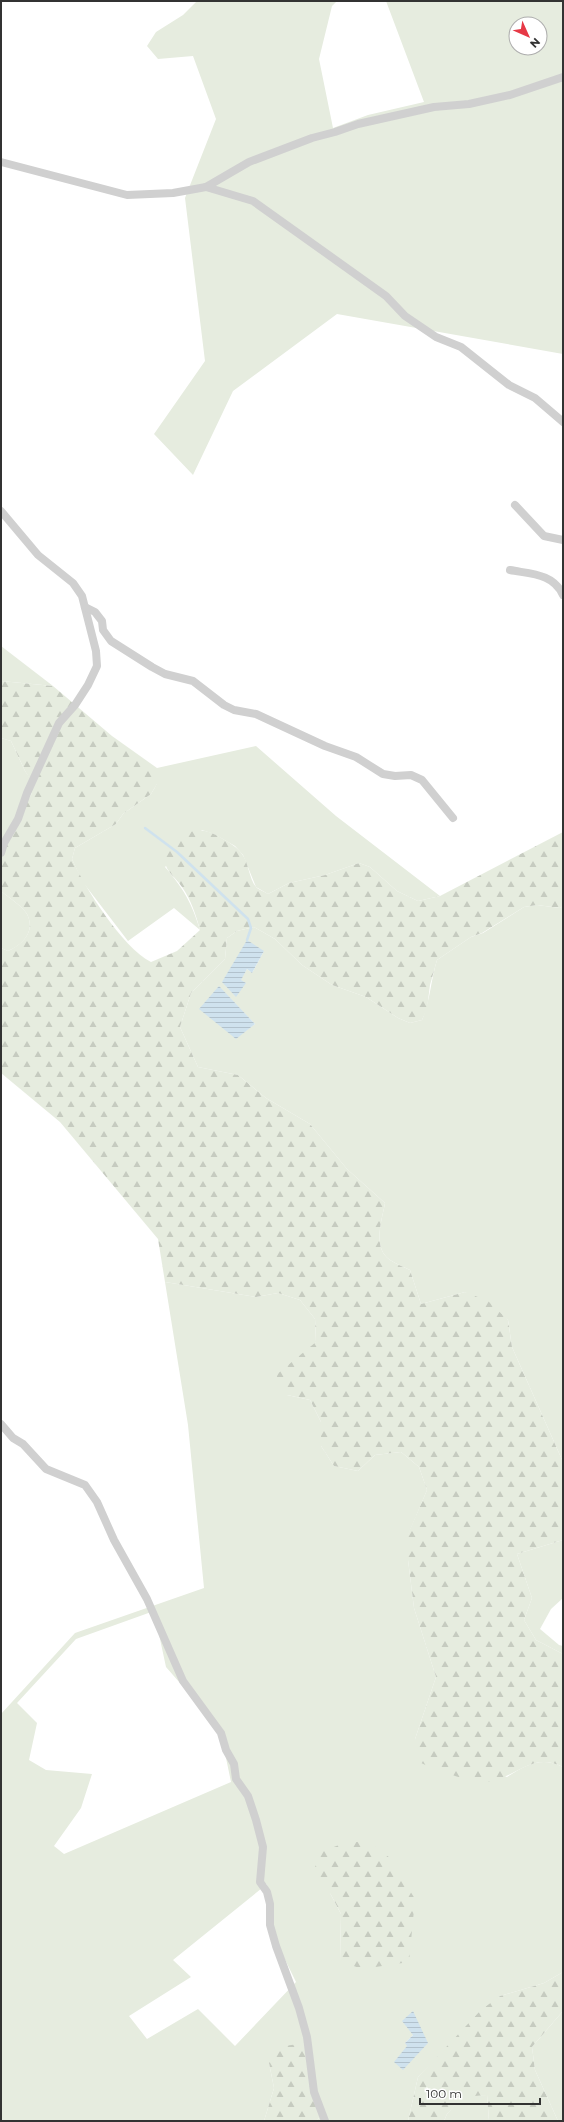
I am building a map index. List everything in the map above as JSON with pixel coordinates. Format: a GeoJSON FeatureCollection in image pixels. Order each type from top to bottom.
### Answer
{"type":"FeatureCollection","features":[{"type":"Feature","properties":{"kind":"street"},"geometry":{"type":"LineString","coordinates":[[1,162],[127,195],[173,193],[206,187],[248,162],[312,138],[387,117],[434,108],[469,104],[510,95],[563,77]]}},
{"type":"Feature","properties":{"kind":"street"},"geometry":{"type":"LineString","coordinates":[[206,187],[253,201],[386,296],[405,316],[436,337],[461,347],[509,385],[535,398],[563,422]]}},
{"type":"Feature","properties":{"kind":"street"},"geometry":{"type":"LineString","coordinates":[[515,506],[544,536],[563,540]]}},
{"type":"Feature","properties":{"kind":"street"},"geometry":{"type":"LineString","coordinates":[[1,511],[38,555],[73,583],[82,596],[96,651],[96,666],[88,685],[75,705],[59,723],[27,793],[18,819],[4,843],[1,853]]}},
{"type":"Feature","properties":{"kind":"street"},"geometry":{"type":"LineString","coordinates":[[510,570],[540,575],[552,581],[560,588],[563,595]]}},
{"type":"Feature","properties":{"kind":"street"},"geometry":{"type":"LineString","coordinates":[[85,607],[95,612],[102,621],[104,630],[111,641],[152,667],[165,674],[193,682],[224,705],[234,710],[256,714],[325,746],[356,757],[383,774],[395,776],[411,775],[422,780],[454,818]]}},
{"type":"Feature","properties":{"kind":"street"},"geometry":{"type":"LineString","coordinates":[[1,1424],[13,1438],[23,1444],[46,1469],[84,1485],[97,1502],[114,1540],[147,1599],[183,1681],[221,1734],[226,1750],[234,1764],[236,1779],[248,1796],[256,1820],[263,1847],[260,1882],[267,1892],[270,1904],[270,1925],[276,1946],[300,2008],[307,2037],[314,2092],[325,2121]]}},
{"type":"Feature","properties":{"kind":"green space"},"geometry":{"type":"Polygon","coordinates":[[[197,1],[337,1],[332,6],[319,59],[333,128],[368,115],[424,102],[386,1],[563,1],[563,354],[337,314],[233,391],[193,475],[154,434],[205,361],[185,198],[216,119],[193,56],[158,59],[147,46],[156,32],[183,15],[197,1]]]}},
{"type":"Feature","properties":{"kind":"green space"},"geometry":{"type":"Polygon","coordinates":[[[1,646],[53,686],[1,681],[1,646]]]}},
{"type":"Feature","properties":{"kind":"green space"},"geometry":{"type":"Polygon","coordinates":[[[1,681],[53,686],[112,736],[157,768],[157,784],[151,794],[123,814],[116,824],[75,848],[72,859],[86,885],[106,916],[128,944],[151,962],[177,951],[200,930],[188,897],[166,866],[164,856],[177,841],[190,832],[197,830],[204,831],[213,834],[236,847],[246,862],[254,885],[268,894],[289,883],[325,875],[359,863],[370,867],[397,891],[418,901],[440,896],[563,832],[563,906],[560,908],[537,905],[524,907],[482,933],[471,937],[437,960],[430,985],[427,1009],[422,1020],[410,1023],[398,1018],[366,997],[332,985],[302,965],[275,939],[254,927],[237,931],[227,938],[225,959],[191,993],[180,1027],[198,1067],[238,1075],[266,1098],[310,1124],[347,1169],[385,1203],[380,1233],[381,1248],[384,1255],[390,1260],[410,1270],[421,1304],[465,1292],[488,1301],[508,1320],[512,1347],[563,1462],[563,1540],[517,1554],[532,1598],[524,1620],[536,1640],[563,1654],[563,1767],[552,1763],[542,1762],[524,1767],[497,1780],[479,1782],[442,1772],[419,1762],[415,1739],[436,1677],[414,1608],[408,1560],[408,1534],[427,1490],[419,1467],[401,1452],[375,1455],[358,1471],[334,1466],[321,1446],[321,1422],[310,1400],[287,1395],[276,1375],[316,1342],[315,1319],[300,1300],[278,1293],[256,1297],[165,1282],[158,1239],[60,1122],[1,1073],[1,948],[8,951],[18,945],[26,937],[30,927],[25,911],[1,891],[1,859],[6,840],[32,793],[32,782],[25,771],[11,741],[1,738],[1,681]]]}},
{"type":"Feature","properties":{"kind":"green space"},"geometry":{"type":"Polygon","coordinates":[[[1,738],[11,741],[25,771],[32,781],[32,793],[6,840],[1,859],[1,738]]]}},
{"type":"Feature","properties":{"kind":"green space"},"geometry":{"type":"Polygon","coordinates":[[[256,746],[336,816],[440,896],[418,901],[397,891],[370,867],[359,863],[325,875],[289,883],[268,894],[256,887],[243,855],[235,846],[214,834],[202,830],[165,867],[186,896],[194,912],[200,930],[174,908],[128,941],[82,881],[72,859],[75,848],[116,824],[123,814],[151,794],[157,784],[157,768],[256,746]]]}},
{"type":"Feature","properties":{"kind":"green space"},"geometry":{"type":"Polygon","coordinates":[[[1,891],[27,914],[30,927],[29,932],[23,941],[8,951],[1,948],[1,891]]]}},
{"type":"Feature","properties":{"kind":"green space"},"geometry":{"type":"Polygon","coordinates":[[[537,905],[560,908],[563,906],[563,1462],[512,1347],[508,1320],[465,1292],[421,1304],[410,1270],[390,1260],[384,1255],[381,1248],[380,1233],[385,1203],[347,1169],[310,1124],[266,1098],[238,1075],[198,1067],[180,1027],[191,993],[225,959],[227,938],[237,931],[254,927],[275,939],[302,965],[332,985],[366,997],[398,1018],[410,1023],[422,1020],[427,1006],[437,960],[471,937],[483,933],[524,907],[537,905]],[[264,951],[222,982],[246,983],[240,980],[247,969],[252,973],[264,951]],[[219,987],[236,1038],[255,1024],[219,987]]]}},
{"type":"Feature","properties":{"kind":"green space"},"geometry":{"type":"Polygon","coordinates":[[[165,1282],[256,1297],[278,1293],[300,1300],[315,1319],[316,1342],[287,1395],[310,1400],[321,1422],[321,1446],[334,1466],[358,1471],[375,1455],[401,1452],[419,1467],[427,1490],[408,1535],[408,1560],[414,1608],[436,1677],[415,1739],[507,1777],[534,1763],[548,1762],[563,1767],[563,1972],[544,1983],[500,1996],[418,2077],[408,2121],[317,2121],[321,2114],[269,2063],[274,2088],[264,2121],[1,2121],[1,1714],[75,1633],[204,1588],[188,1425],[165,1282]],[[154,1611],[76,1639],[17,1703],[37,1723],[29,1760],[46,1770],[92,1774],[81,1808],[54,1846],[64,1854],[231,1782],[220,1729],[166,1667],[154,1611]],[[267,1884],[173,1960],[191,1977],[129,2016],[147,2039],[198,2009],[235,2046],[296,1982],[270,1929],[267,1884]],[[330,1893],[341,1914],[340,1961],[409,1962],[330,1893]],[[413,2035],[405,2043],[428,2043],[413,2035]]]}},
{"type":"Feature","properties":{"kind":"green space"},"geometry":{"type":"Polygon","coordinates":[[[563,1540],[563,1598],[551,1609],[540,1629],[559,1645],[563,1646],[563,1654],[536,1640],[524,1620],[532,1598],[517,1554],[563,1540]]]}},
{"type":"Feature","properties":{"kind":"green space"},"geometry":{"type":"Polygon","coordinates":[[[368,1841],[390,1858],[415,1899],[409,1962],[362,1969],[340,1961],[341,1914],[330,1893],[312,1875],[321,1852],[344,1843],[368,1841]]]}},
{"type":"Feature","properties":{"kind":"green space"},"geometry":{"type":"Polygon","coordinates":[[[563,1972],[563,2011],[532,2047],[535,2070],[558,2121],[489,2121],[487,2095],[463,2097],[447,2114],[444,2121],[408,2121],[418,2077],[481,2010],[500,1996],[544,1983],[563,1972]]]}},
{"type":"Feature","properties":{"kind":"green space"},"geometry":{"type":"Polygon","coordinates":[[[563,2011],[563,2121],[558,2121],[535,2070],[532,2047],[563,2011]]]}},
{"type":"Feature","properties":{"kind":"green space"},"geometry":{"type":"Polygon","coordinates":[[[306,2043],[321,2114],[317,2121],[264,2121],[274,2088],[269,2063],[284,2046],[306,2043]]]}},
{"type":"Feature","properties":{"kind":"green space"},"geometry":{"type":"Polygon","coordinates":[[[487,2095],[489,2121],[444,2121],[447,2114],[463,2096],[487,2095]]]}},
{"type":"Feature","properties":{"kind":"water"},"geometry":{"type":"Polygon","coordinates":[[[247,940],[264,951],[252,973],[247,969],[241,980],[246,983],[236,997],[222,982],[247,940]]]}},
{"type":"Feature","properties":{"kind":"water"},"geometry":{"type":"Polygon","coordinates":[[[219,986],[255,1024],[236,1039],[199,1009],[219,986]]]}},
{"type":"Feature","properties":{"kind":"water"},"geometry":{"type":"Polygon","coordinates":[[[413,2011],[428,2043],[403,2070],[394,2062],[407,2046],[405,2043],[413,2035],[402,2021],[413,2011]]]}},
{"type":"Feature","properties":{"kind":"waterway"},"geometry":{"type":"LineString","coordinates":[[145,828],[177,852],[248,919],[251,928],[247,940]]}}]}
